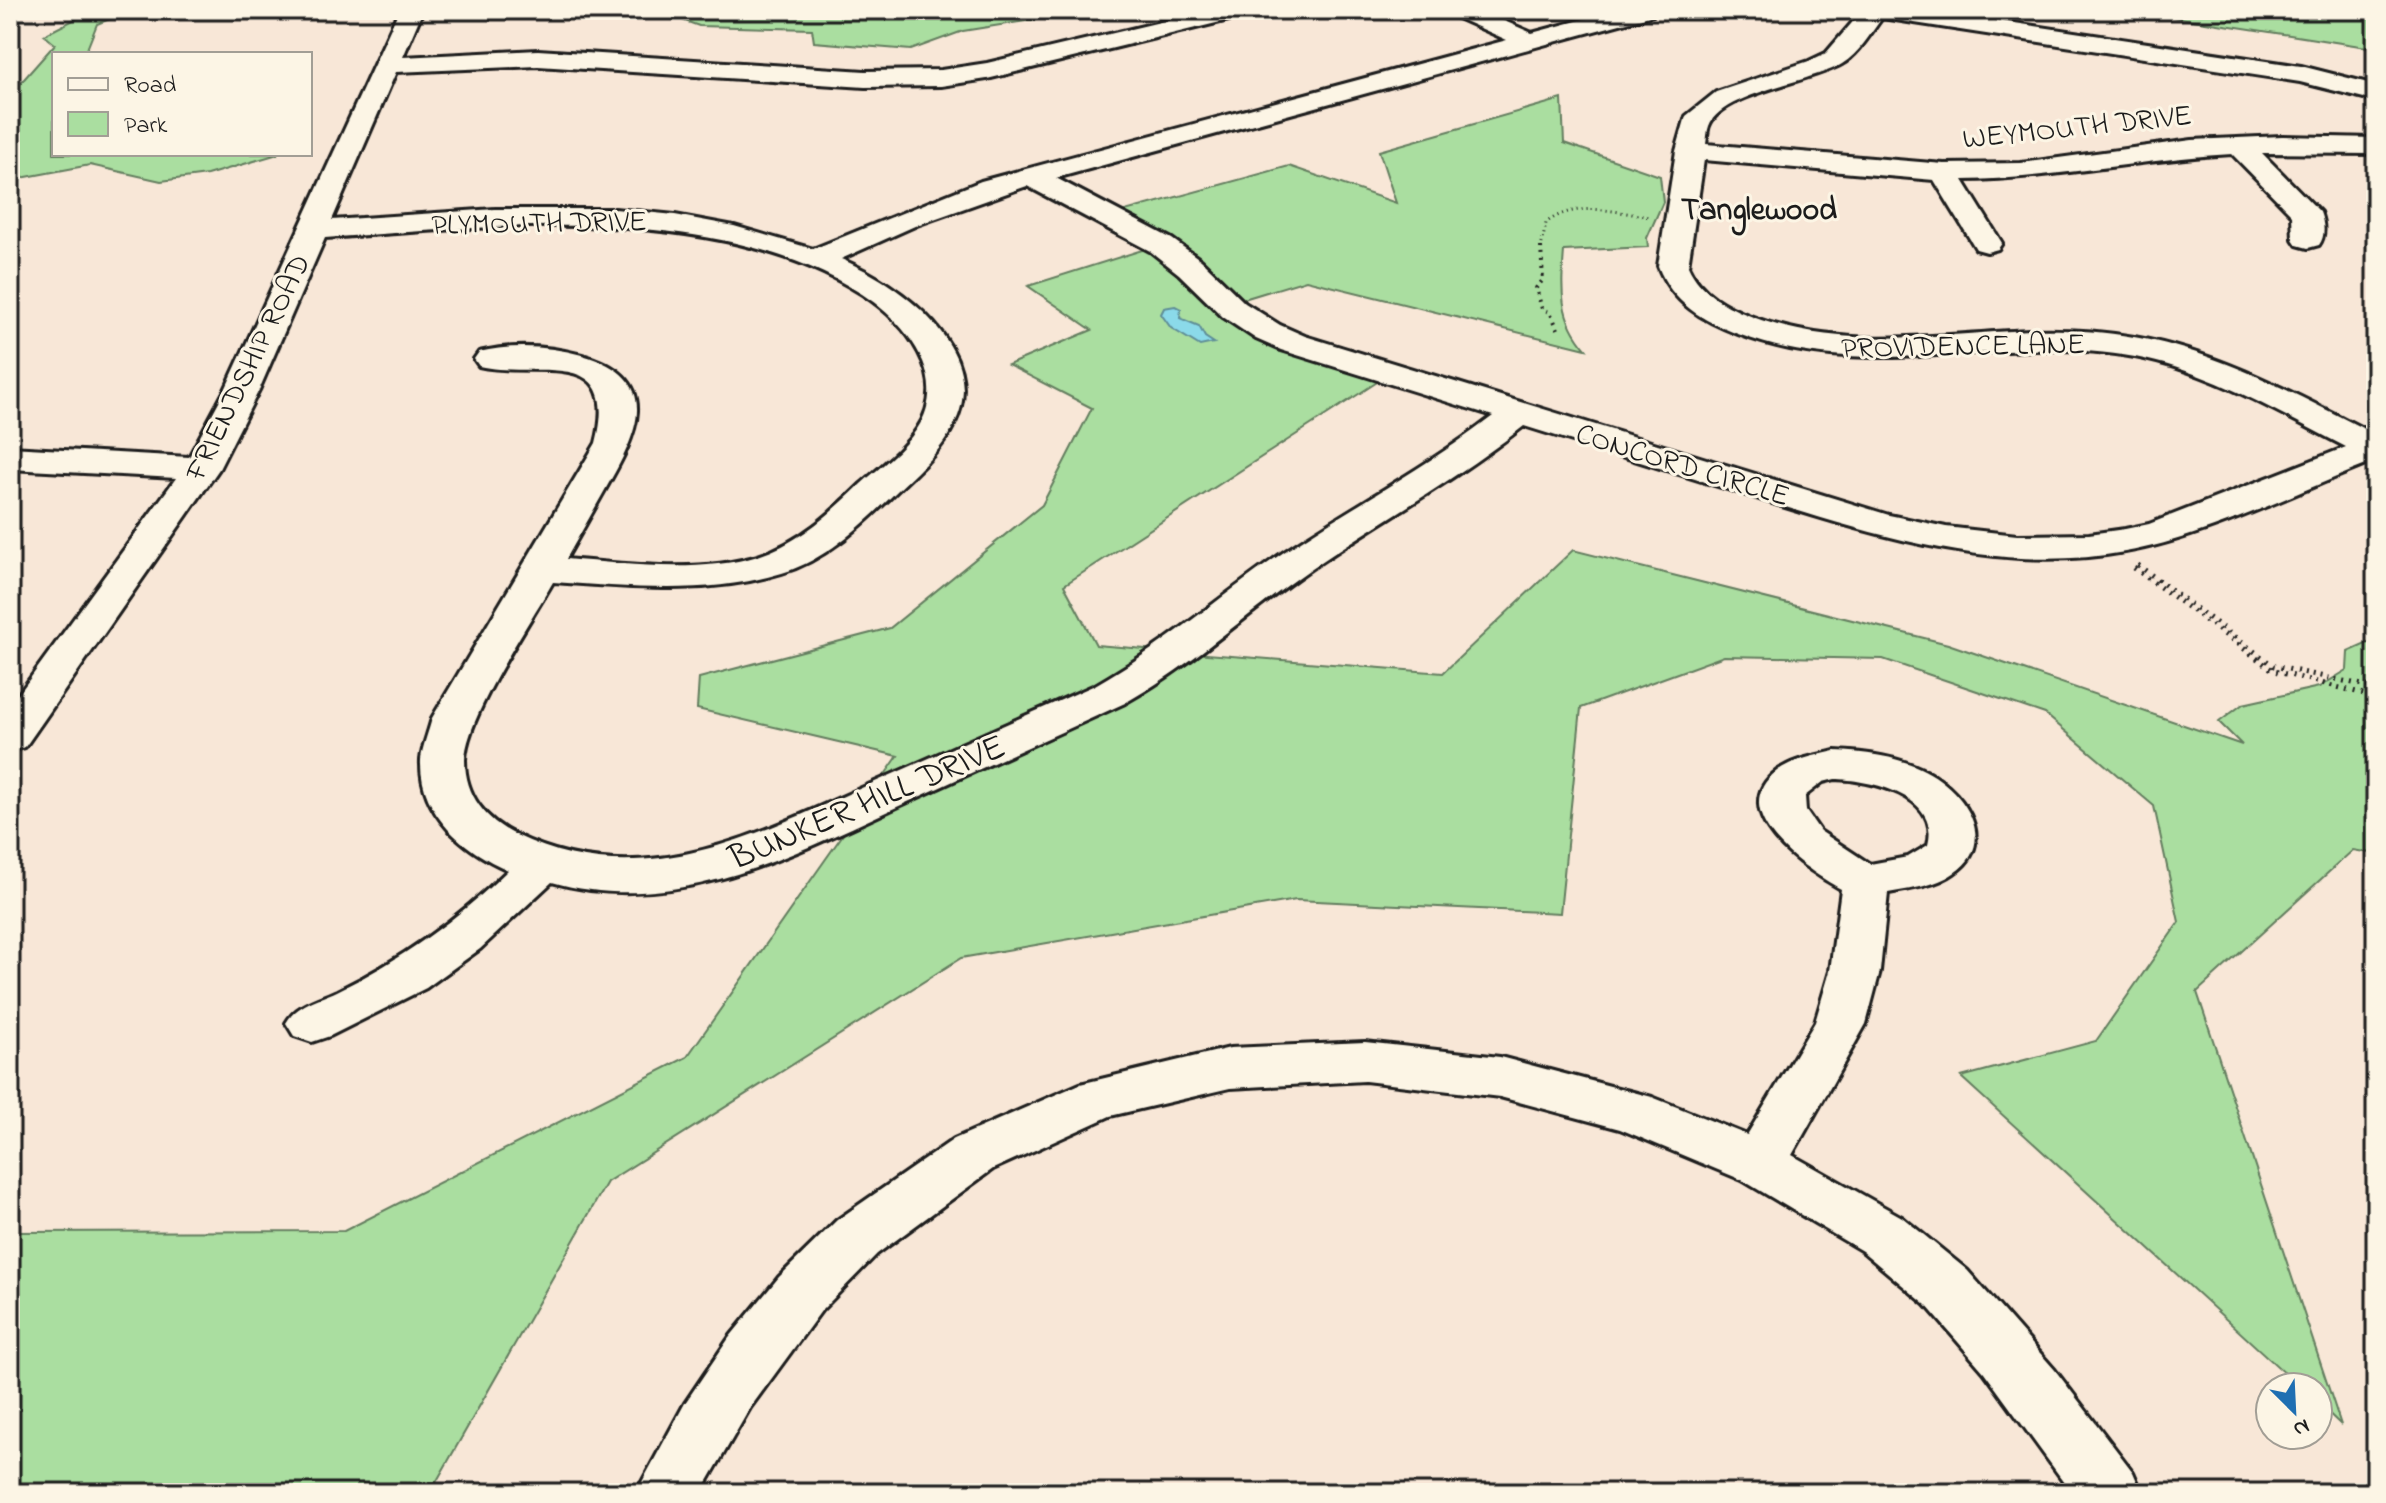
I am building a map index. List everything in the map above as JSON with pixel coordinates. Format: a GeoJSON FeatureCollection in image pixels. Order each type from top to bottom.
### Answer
{"type":"FeatureCollection","features":[{"type":"Feature","properties":{"kind":"street","name":"FRIENDSHIP ROAD"},"geometry":{"type":"LineString","coordinates":[[10,737],[201,469],[242,390],[411,10]]}},
{"type":"Feature","properties":{"kind":"street"},"geometry":{"type":"LineString","coordinates":[[1459,10],[1530,41]]}},
{"type":"Feature","properties":{"kind":"street"},"geometry":{"type":"LineString","coordinates":[[814,260],[953,200],[1030,176],[1645,10]]}},
{"type":"Feature","properties":{"kind":"street"},"geometry":{"type":"LineString","coordinates":[[1690,151],[1696,122],[1716,102],[1739,91],[1827,62],[1843,51],[1877,10],[2301,74],[2376,93]]}},
{"type":"Feature","properties":{"kind":"street"},"geometry":{"type":"LineString","coordinates":[[387,65],[538,58],[865,79],[941,78],[987,71],[1223,12]]}},
{"type":"Feature","properties":{"kind":"street"},"geometry":{"type":"LineString","coordinates":[[2239,146],[2305,212],[2309,222],[2308,239]]}},
{"type":"Feature","properties":{"kind":"street","name":"WEYMOUTH DRIVE"},"geometry":{"type":"LineString","coordinates":[[1690,151],[1944,172],[2032,170],[2192,148],[2376,146]]}},
{"type":"Feature","properties":{"kind":"street","name":"PROVIDENCE LANE"},"geometry":{"type":"LineString","coordinates":[[1690,151],[1673,266],[1681,284],[1716,313],[1757,331],[1803,343],[1854,350],[2066,340],[2133,346],[2219,372],[2376,448]]}},
{"type":"Feature","properties":{"kind":"street"},"geometry":{"type":"LineString","coordinates":[[1944,172],[1987,243]]}},
{"type":"Feature","properties":{"kind":"street","name":"CONCORD CIRCLE"},"geometry":{"type":"LineString","coordinates":[[1030,176],[1173,253],[1234,310],[1268,332],[1293,343],[1876,523],[1937,538],[2006,546],[2075,547],[2131,540],[2160,533],[2376,448]]}},
{"type":"Feature","properties":{"kind":"street","name":"PLYMOUTH DRIVE"},"geometry":{"type":"LineString","coordinates":[[314,230],[543,216],[625,217],[718,230],[814,260],[875,289],[902,308],[925,333],[939,358],[946,385],[943,410],[924,444],[833,532],[798,554],[730,573],[678,576],[551,569]]}},
{"type":"Feature","properties":{"kind":"street","name":"BUNKER HILL DRIVE"},"geometry":{"type":"LineString","coordinates":[[491,359],[531,355],[580,363],[604,379],[616,393],[621,406],[621,426],[551,569],[454,718],[445,738],[441,761],[443,782],[452,806],[468,826],[516,856],[569,872],[631,876],[706,867],[752,854],[1110,694],[1153,670],[1297,561],[1466,454],[1518,413]]}},
{"type":"Feature","properties":{"kind":"street"},"geometry":{"type":"LineString","coordinates":[[10,458],[201,469]]}},
{"type":"Feature","properties":{"kind":"street"},"geometry":{"type":"LineString","coordinates":[[312,1023],[368,1000],[446,952],[504,904],[542,864]]}},
{"type":"Feature","properties":{"kind":"street"},"geometry":{"type":"LineString","coordinates":[[1759,1163],[1844,1013],[1855,971],[1866,881]]}},
{"type":"Feature","properties":{"kind":"street"},"geometry":{"type":"LineString","coordinates":[[668,1493],[702,1427],[751,1353],[805,1288],[858,1237],[928,1183],[977,1153],[1022,1131],[1120,1093],[1188,1076],[1285,1062],[1334,1059],[1439,1065],[1544,1084],[1620,1107],[1759,1163],[1883,1235],[1921,1265],[1979,1323],[2110,1493]]}},
{"type":"Feature","properties":{"kind":"path"},"geometry":{"type":"LineString","coordinates":[[1558,329],[1550,312],[1542,309],[1536,288],[1543,280],[1541,235],[1547,222],[1563,211],[1586,209],[1679,218]]}},
{"type":"Feature","properties":{"kind":"path"},"geometry":{"type":"LineString","coordinates":[[2376,688],[2274,666],[2135,563],[2130,565],[2274,671],[2376,697]]}},
{"type":"Feature","properties":{"kind":"green space"},"geometry":{"type":"Polygon","coordinates":[[[93,10],[149,10],[122,14],[97,24],[86,52],[52,52],[52,156],[271,156],[207,175],[161,181],[90,165],[10,180],[10,95],[55,44],[44,35],[93,10]]]}},
{"type":"Feature","properties":{"kind":"green space"},"geometry":{"type":"Polygon","coordinates":[[[654,10],[1077,10],[1069,14],[963,31],[911,50],[814,42],[812,29],[699,26],[654,10]]]}},
{"type":"Feature","properties":{"kind":"green space"},"geometry":{"type":"Polygon","coordinates":[[[2128,10],[2376,10],[2376,49],[2373,48],[2128,10]]]}},
{"type":"Feature","properties":{"kind":"green space"},"geometry":{"type":"Polygon","coordinates":[[[1562,99],[1564,143],[1660,176],[1663,202],[1647,238],[1648,247],[1564,251],[1562,279],[1566,315],[1586,349],[1306,280],[1221,306],[1385,377],[1064,585],[1096,645],[1443,673],[1573,550],[1948,644],[2242,745],[2219,722],[2243,704],[2319,687],[2347,670],[2348,652],[2368,643],[2376,644],[2376,854],[2353,850],[2197,992],[2323,1371],[2283,1371],[1961,1077],[2096,1041],[2179,922],[2154,806],[2045,714],[1883,659],[1724,656],[1581,708],[1560,913],[1296,900],[961,958],[607,1182],[430,1493],[10,1493],[10,1232],[344,1231],[687,1057],[898,756],[697,709],[699,678],[890,628],[1042,505],[1092,408],[1008,365],[1092,330],[1028,286],[1155,246],[1103,217],[1289,166],[1396,203],[1379,151],[1562,99]]]}},
{"type":"Feature","properties":{"kind":"green space"},"geometry":{"type":"Polygon","coordinates":[[[2334,1404],[2341,1425],[2334,1418],[2334,1404]]]}},
{"type":"Feature","properties":{"kind":"water"},"geometry":{"type":"Polygon","coordinates":[[[1175,306],[1181,309],[1180,318],[1199,326],[1205,337],[1214,343],[1200,346],[1171,328],[1161,314],[1164,308],[1175,306]]]}},
{"type":"Feature","properties":{"kind":"district","name":"Tanglewood"},"geometry":{"type":"Point","coordinates":[1759,208]}}]}
